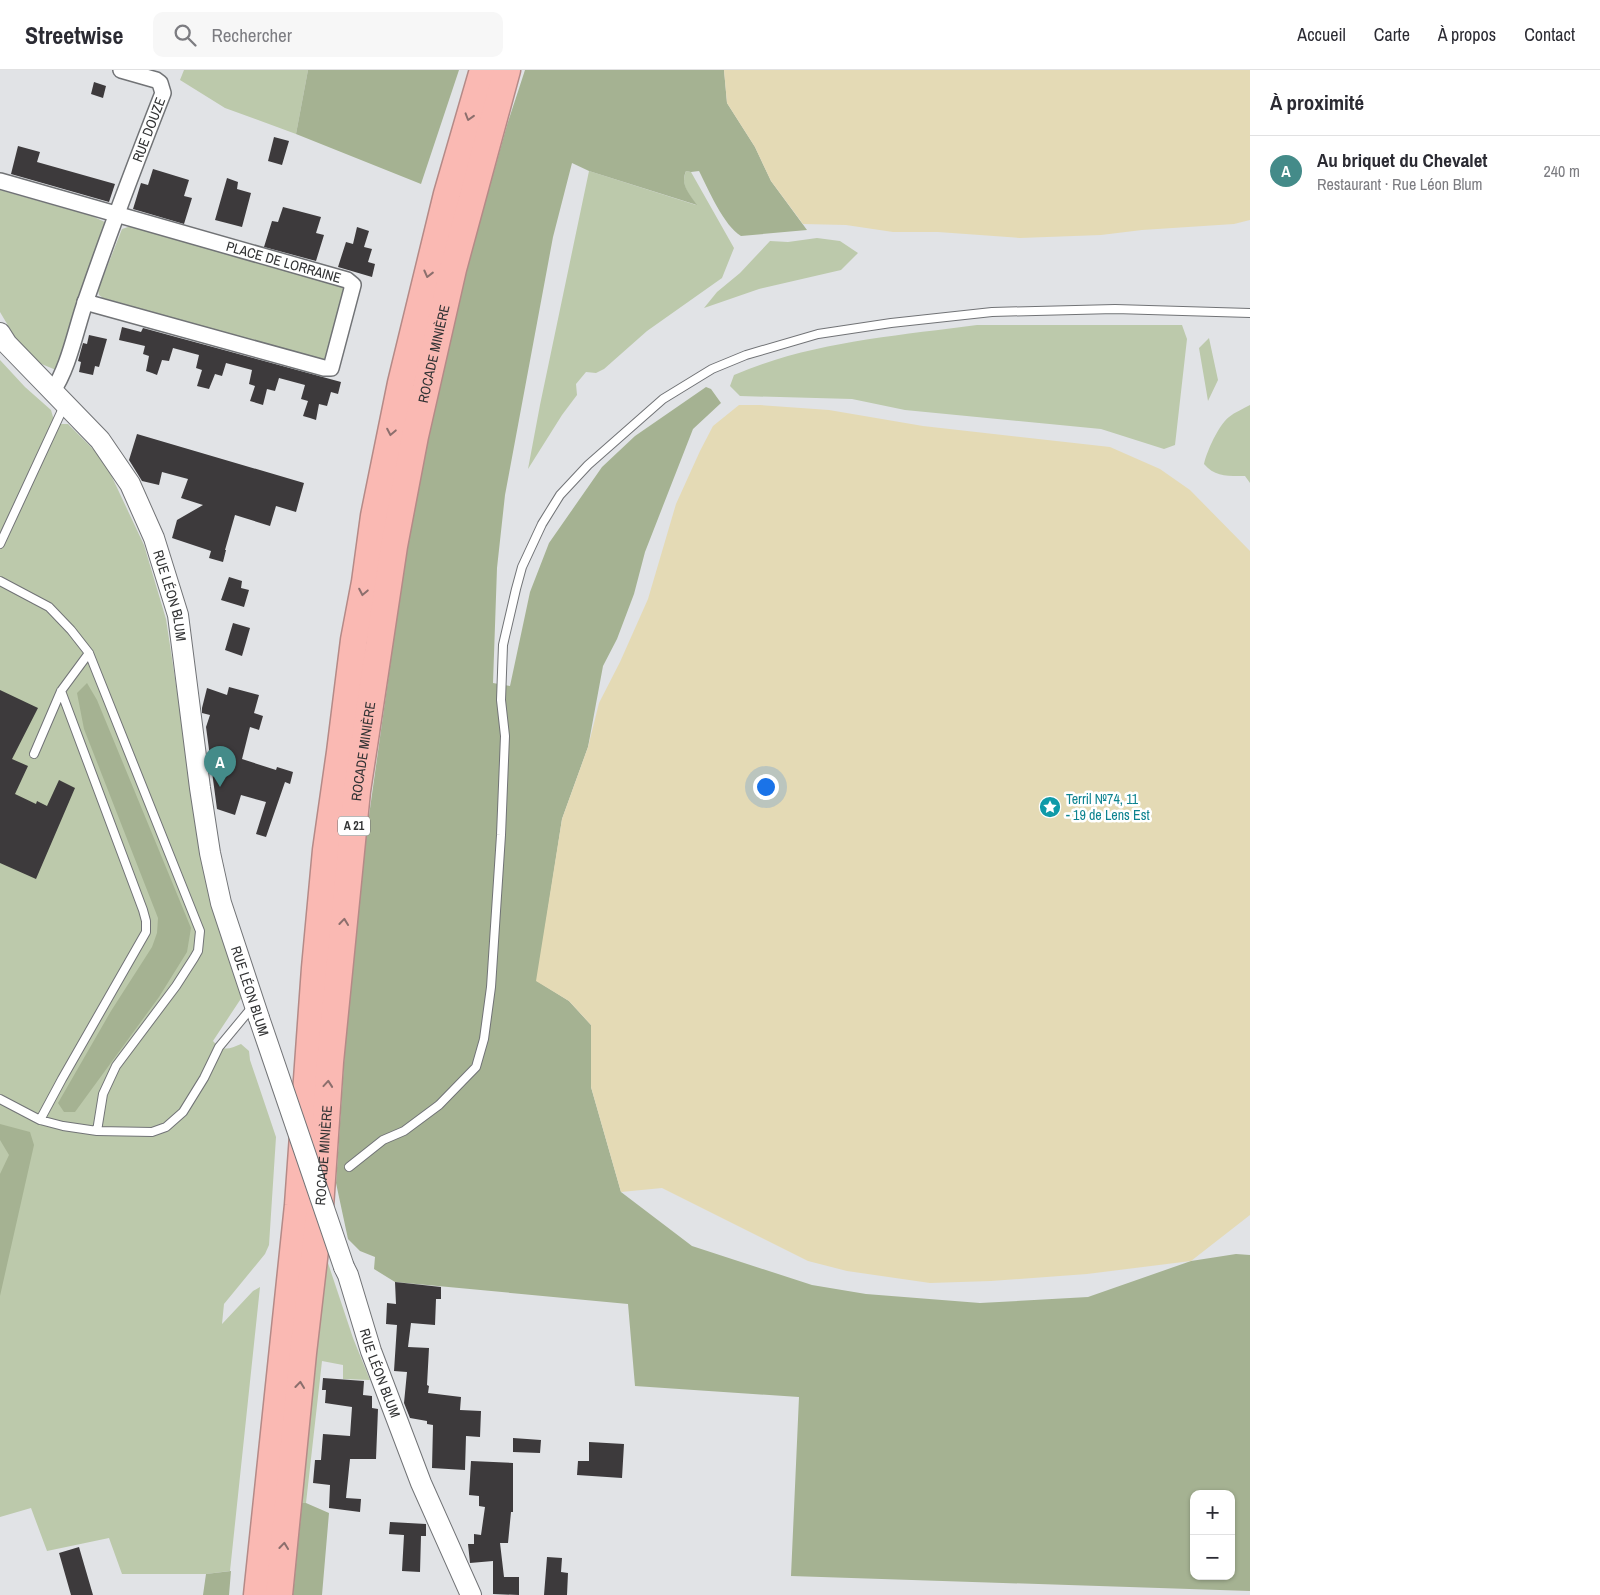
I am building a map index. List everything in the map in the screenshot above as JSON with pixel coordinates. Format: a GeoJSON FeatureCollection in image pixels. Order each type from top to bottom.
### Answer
{"type":"FeatureCollection","features":[{"type":"Feature","properties":{"kind":"highway","name":"ROCADE MINIÈRE"},"geometry":{"type":"LineString","coordinates":[[257,1595],[298,1205],[315,968],[326,850],[354,640],[365,582],[374,516],[401,383],[450,185],[483,70]]}},
{"type":"Feature","properties":{"kind":"highway","name":"ROCADE MINIÈRE"},"geometry":{"type":"LineString","coordinates":[[279,1595],[302,1363],[320,1207],[330,1062],[358,791],[366,732],[394,546],[415,436],[453,269],[507,70]]}},
{"type":"Feature","properties":{"kind":"street","name":"RUE DOUZE"},"geometry":{"type":"LineString","coordinates":[[58,398],[60,380],[85,302],[116,214],[163,93],[160,83],[156,80],[121,70]]}},
{"type":"Feature","properties":{"kind":"street","name":"PLACE DE LORRAINE"},"geometry":{"type":"LineString","coordinates":[[0,181],[347,280],[353,285],[331,368],[324,368],[85,302]]}},
{"type":"Feature","properties":{"kind":"street","name":"RUE LÉON BLUM"},"geometry":{"type":"LineString","coordinates":[[0,333],[7,344],[100,440],[130,484],[154,538],[178,615],[200,788],[210,853],[221,903],[348,1275],[371,1351],[421,1483],[472,1595]]}},
{"type":"Feature","properties":{"kind":"lane"},"geometry":{"type":"LineString","coordinates":[[349,1167],[383,1140],[404,1131],[439,1105],[476,1067],[484,1039],[491,987],[501,835],[506,736],[501,700],[503,645],[522,567],[542,524],[560,495],[588,465],[663,399],[708,372],[746,355],[818,334],[891,323],[992,312],[1115,309],[1250,313]]}},
{"type":"Feature","properties":{"kind":"lane"},"geometry":{"type":"LineString","coordinates":[[0,544],[58,398]]}},
{"type":"Feature","properties":{"kind":"lane"},"geometry":{"type":"LineString","coordinates":[[0,580],[49,607],[72,630],[89,653],[200,931],[198,951],[194,958],[176,986],[116,1066],[103,1094],[97,1131]]}},
{"type":"Feature","properties":{"kind":"lane"},"geometry":{"type":"LineString","coordinates":[[34,754],[61,691],[89,653]]}},
{"type":"Feature","properties":{"kind":"lane"},"geometry":{"type":"LineString","coordinates":[[40,1120],[146,932],[143,910],[61,691]]}},
{"type":"Feature","properties":{"kind":"lane"},"geometry":{"type":"LineString","coordinates":[[0,1099],[40,1120],[63,1126],[97,1131],[152,1132],[166,1127],[183,1112],[204,1078],[219,1047],[257,1011]]}},
{"type":"Feature","properties":{"kind":"green space"},"geometry":{"type":"Polygon","coordinates":[[[184,70],[308,70],[296,134],[225,108],[180,80],[184,70]]]}},
{"type":"Feature","properties":{"kind":"green space"},"geometry":{"type":"Polygon","coordinates":[[[308,70],[459,70],[421,184],[296,134],[308,70]]]}},
{"type":"Feature","properties":{"kind":"green space"},"geometry":{"type":"Polygon","coordinates":[[[525,70],[724,70],[727,103],[755,147],[771,181],[807,230],[741,236],[723,216],[699,171],[686,171],[684,176],[686,189],[697,205],[589,171],[572,163],[553,237],[505,495],[497,568],[493,683],[510,686],[530,592],[549,543],[602,467],[635,436],[706,387],[711,389],[721,403],[693,429],[645,552],[634,594],[617,639],[603,666],[588,747],[562,819],[537,981],[569,1001],[591,1025],[591,1087],[621,1192],[692,1246],[812,1285],[866,1294],[980,1303],[1088,1297],[1191,1261],[1236,1254],[1250,1255],[1250,1591],[791,1576],[799,1397],[635,1386],[628,1304],[395,1282],[374,1269],[375,1257],[360,1251],[348,1239],[336,1183],[350,973],[359,887],[414,495],[461,289],[507,125],[525,70]]]}},
{"type":"Feature","properties":{"kind":"green space"},"geometry":{"type":"Polygon","coordinates":[[[589,171],[696,205],[686,189],[684,181],[686,171],[691,172],[734,248],[722,278],[647,331],[604,369],[596,373],[586,372],[576,384],[577,395],[528,469],[540,405],[589,171]]]}},
{"type":"Feature","properties":{"kind":"green space"},"geometry":{"type":"Polygon","coordinates":[[[0,190],[92,216],[109,224],[56,370],[39,363],[16,339],[0,312],[0,190]]]}},
{"type":"Feature","properties":{"kind":"green space"},"geometry":{"type":"Polygon","coordinates":[[[131,226],[343,285],[346,292],[328,355],[323,360],[103,298],[99,295],[98,290],[122,229],[131,226]]]}},
{"type":"Feature","properties":{"kind":"green space"},"geometry":{"type":"Polygon","coordinates":[[[817,238],[840,241],[858,253],[841,270],[759,289],[704,308],[717,292],[740,273],[770,241],[788,242],[817,238]]]}},
{"type":"Feature","properties":{"kind":"green space"},"geometry":{"type":"Polygon","coordinates":[[[977,325],[1182,325],[1187,339],[1175,445],[1164,449],[1101,429],[905,410],[852,399],[740,396],[730,386],[734,375],[792,355],[853,342],[977,325]]]}},
{"type":"Feature","properties":{"kind":"green space"},"geometry":{"type":"Polygon","coordinates":[[[1209,338],[1218,380],[1208,401],[1199,348],[1209,338]]]}},
{"type":"Feature","properties":{"kind":"green space"},"geometry":{"type":"Polygon","coordinates":[[[0,360],[25,387],[51,410],[55,424],[68,424],[104,460],[144,545],[166,619],[195,810],[244,994],[213,1041],[226,1049],[241,1044],[249,1051],[250,1060],[276,1137],[269,1245],[265,1254],[224,1304],[222,1324],[253,1291],[260,1287],[230,1571],[206,1574],[122,1574],[109,1538],[47,1551],[31,1508],[0,1517],[0,360]]]}},
{"type":"Feature","properties":{"kind":"green space"},"geometry":{"type":"Polygon","coordinates":[[[1250,405],[1250,483],[1245,476],[1217,474],[1204,464],[1221,426],[1229,417],[1250,405]]]}},
{"type":"Feature","properties":{"kind":"green space"},"geometry":{"type":"Polygon","coordinates":[[[87,683],[97,700],[191,928],[187,952],[159,997],[75,1112],[64,1112],[58,1103],[111,1011],[152,947],[157,933],[158,918],[84,729],[77,693],[87,683]]]}},
{"type":"Feature","properties":{"kind":"green space"},"geometry":{"type":"Polygon","coordinates":[[[0,1124],[30,1132],[34,1145],[0,1296],[0,1174],[9,1155],[0,1140],[0,1124]]]}},
{"type":"Feature","properties":{"kind":"green space"},"geometry":{"type":"Polygon","coordinates":[[[326,1257],[353,1338],[370,1380],[343,1379],[343,1365],[322,1361],[306,1503],[302,1503],[326,1257]]]}},
{"type":"Feature","properties":{"kind":"green space"},"geometry":{"type":"Polygon","coordinates":[[[302,1503],[329,1513],[322,1595],[293,1595],[302,1503]]]}},
{"type":"Feature","properties":{"kind":"green space"},"geometry":{"type":"Polygon","coordinates":[[[231,1571],[229,1595],[203,1595],[206,1574],[231,1571]]]}},
{"type":"Feature","properties":{"kind":"sand"},"geometry":{"type":"Polygon","coordinates":[[[724,70],[1250,70],[1250,220],[1234,224],[1142,230],[1101,235],[1020,238],[938,232],[893,232],[846,225],[803,224],[771,181],[755,147],[727,103],[724,70]]]}},
{"type":"Feature","properties":{"kind":"sand"},"geometry":{"type":"Polygon","coordinates":[[[739,405],[829,410],[923,426],[1110,447],[1160,469],[1190,490],[1250,551],[1250,1215],[1191,1261],[1087,1274],[930,1283],[847,1271],[808,1261],[662,1188],[621,1192],[591,1087],[591,1025],[569,1001],[536,981],[562,819],[588,747],[599,703],[620,662],[648,599],[676,504],[700,451],[713,426],[739,405]]]}},
{"type":"Feature","properties":{"kind":"building"},"geometry":{"type":"Polygon","coordinates":[[[94,82],[106,86],[103,98],[91,94],[94,82]]]}},
{"type":"Feature","properties":{"kind":"building"},"geometry":{"type":"Polygon","coordinates":[[[274,137],[289,141],[282,165],[268,161],[274,137]]]}},
{"type":"Feature","properties":{"kind":"building"},"geometry":{"type":"Polygon","coordinates":[[[18,146],[40,152],[37,162],[115,184],[109,202],[11,174],[18,146]]]}},
{"type":"Feature","properties":{"kind":"building"},"geometry":{"type":"Polygon","coordinates":[[[153,169],[189,180],[184,196],[192,198],[184,224],[133,209],[141,183],[148,185],[153,169]]]}},
{"type":"Feature","properties":{"kind":"building"},"geometry":{"type":"Polygon","coordinates":[[[227,178],[238,182],[237,189],[251,193],[242,227],[215,220],[227,178]]]}},
{"type":"Feature","properties":{"kind":"building"},"geometry":{"type":"Polygon","coordinates":[[[283,207],[321,217],[316,233],[324,235],[316,261],[264,247],[272,221],[278,222],[283,207]]]}},
{"type":"Feature","properties":{"kind":"building"},"geometry":{"type":"Polygon","coordinates":[[[357,227],[369,231],[364,247],[372,249],[368,262],[375,264],[372,277],[338,267],[346,242],[353,244],[357,227]]]}},
{"type":"Feature","properties":{"kind":"building"},"geometry":{"type":"Polygon","coordinates":[[[122,327],[141,332],[143,328],[341,382],[338,394],[331,392],[327,406],[319,404],[316,420],[303,416],[308,401],[301,399],[305,385],[279,378],[275,391],[267,389],[263,405],[250,401],[255,386],[249,384],[252,370],[226,363],[222,376],[215,374],[209,389],[197,386],[202,370],[196,368],[199,355],[173,348],[169,361],[162,360],[157,375],[146,371],[149,356],[143,354],[145,346],[119,340],[122,327]]]}},
{"type":"Feature","properties":{"kind":"building"},"geometry":{"type":"Polygon","coordinates":[[[89,335],[107,339],[99,367],[95,366],[93,375],[79,372],[81,362],[78,361],[83,343],[87,344],[89,335]]]}},
{"type":"Feature","properties":{"kind":"building"},"geometry":{"type":"Polygon","coordinates":[[[137,434],[304,483],[296,512],[276,506],[270,526],[235,515],[223,562],[209,558],[211,551],[172,538],[177,520],[203,505],[181,498],[188,479],[162,472],[159,485],[142,481],[129,460],[137,434]]]}},
{"type":"Feature","properties":{"kind":"building"},"geometry":{"type":"Polygon","coordinates":[[[229,577],[242,581],[241,588],[249,590],[244,607],[221,600],[229,577]]]}},
{"type":"Feature","properties":{"kind":"building"},"geometry":{"type":"Polygon","coordinates":[[[233,623],[250,628],[242,656],[225,650],[233,623]]]}},
{"type":"Feature","properties":{"kind":"building"},"geometry":{"type":"Polygon","coordinates":[[[229,687],[259,695],[254,713],[263,716],[259,730],[250,727],[242,759],[276,770],[277,767],[293,772],[290,784],[285,782],[266,837],[256,834],[266,802],[241,795],[235,815],[217,809],[206,727],[210,715],[202,713],[202,708],[207,688],[227,695],[229,687]]]}},
{"type":"Feature","properties":{"kind":"building"},"geometry":{"type":"Polygon","coordinates":[[[0,690],[38,708],[12,759],[28,766],[15,794],[36,804],[37,801],[47,806],[59,780],[75,788],[36,879],[0,863],[0,690]]]}},
{"type":"Feature","properties":{"kind":"building"},"geometry":{"type":"Polygon","coordinates":[[[395,1282],[441,1287],[441,1299],[436,1299],[435,1325],[411,1323],[408,1347],[429,1348],[428,1393],[461,1397],[460,1410],[481,1411],[480,1437],[466,1436],[465,1470],[432,1468],[433,1425],[427,1424],[427,1421],[410,1418],[404,1403],[407,1372],[394,1371],[397,1325],[386,1324],[387,1303],[396,1304],[395,1282]]]}},
{"type":"Feature","properties":{"kind":"building"},"geometry":{"type":"Polygon","coordinates":[[[323,1378],[364,1381],[363,1395],[372,1396],[372,1408],[378,1409],[376,1459],[350,1459],[346,1498],[361,1499],[360,1512],[329,1508],[330,1485],[313,1483],[315,1460],[321,1460],[323,1434],[350,1436],[352,1407],[325,1403],[326,1390],[322,1390],[323,1378]]]}},
{"type":"Feature","properties":{"kind":"building"},"geometry":{"type":"Polygon","coordinates":[[[513,1438],[541,1440],[540,1453],[513,1452],[513,1438]]]}},
{"type":"Feature","properties":{"kind":"building"},"geometry":{"type":"Polygon","coordinates":[[[589,1442],[624,1444],[622,1478],[577,1475],[578,1461],[589,1461],[589,1442]]]}},
{"type":"Feature","properties":{"kind":"building"},"geometry":{"type":"Polygon","coordinates":[[[471,1461],[513,1463],[513,1512],[511,1512],[508,1543],[500,1543],[504,1577],[519,1577],[519,1595],[493,1594],[493,1561],[470,1563],[468,1544],[474,1544],[474,1534],[481,1535],[485,1507],[479,1506],[479,1496],[469,1495],[471,1461]]]}},
{"type":"Feature","properties":{"kind":"building"},"geometry":{"type":"Polygon","coordinates":[[[390,1522],[426,1524],[426,1536],[421,1536],[420,1572],[402,1571],[404,1535],[389,1534],[390,1522]]]}},
{"type":"Feature","properties":{"kind":"building"},"geometry":{"type":"Polygon","coordinates":[[[79,1547],[93,1595],[71,1595],[59,1553],[79,1547]]]}},
{"type":"Feature","properties":{"kind":"building"},"geometry":{"type":"Polygon","coordinates":[[[547,1557],[562,1558],[561,1572],[568,1573],[567,1595],[544,1595],[547,1557]]]}},
{"type":"Feature","properties":{"kind":"place","name":"Au briquet du Chevalet"},"geometry":{"type":"Point","coordinates":[220,787]}},
{"type":"Feature","properties":{"kind":"place","name":"Terril №74, 11 - 19 de Lens Est"},"geometry":{"type":"Point","coordinates":[1050,807]}}]}
